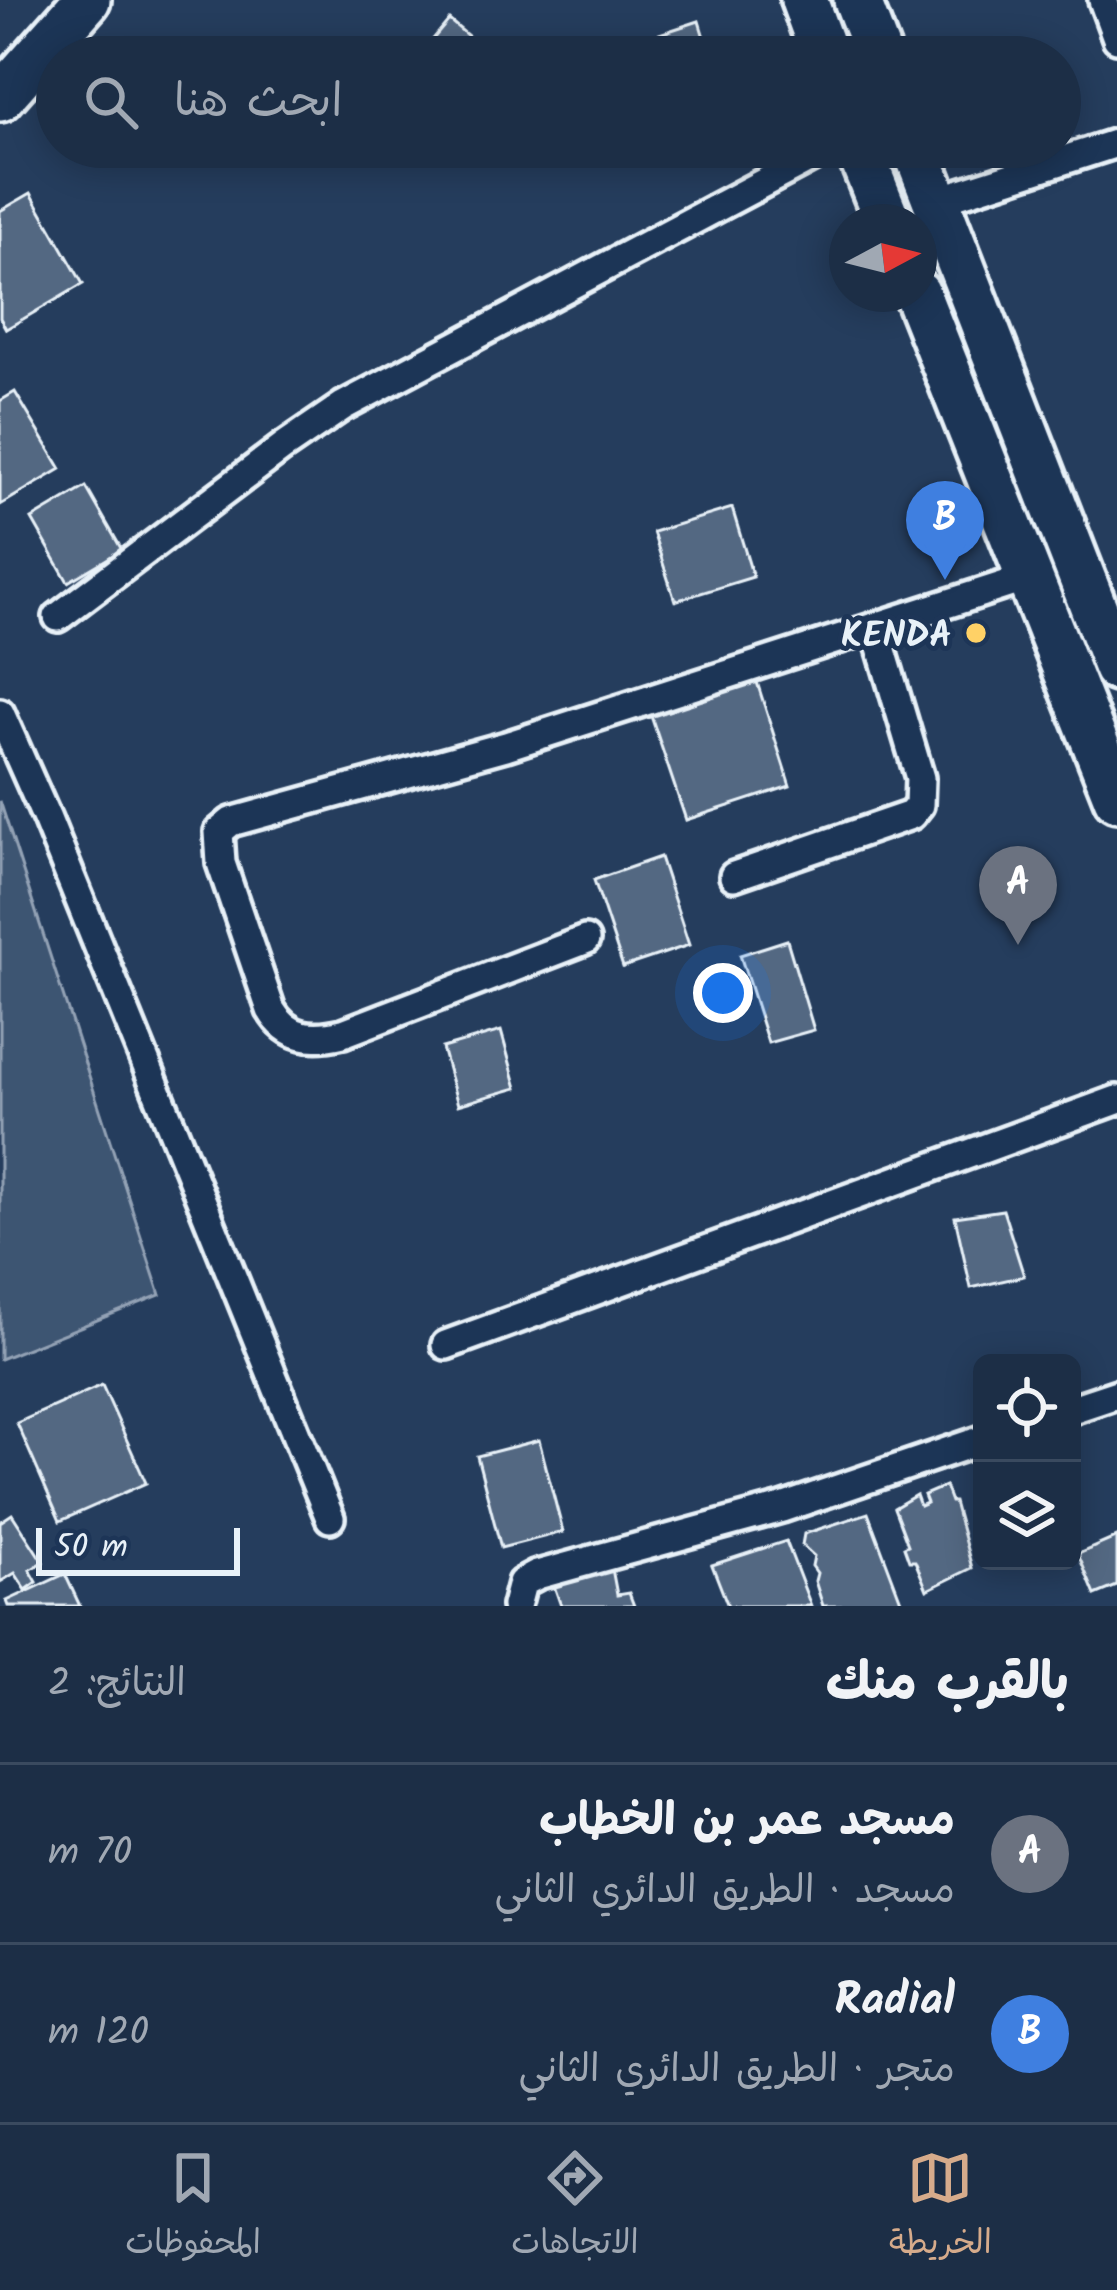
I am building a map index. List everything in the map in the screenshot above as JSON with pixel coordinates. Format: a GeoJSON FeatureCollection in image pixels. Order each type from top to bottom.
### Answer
{"type":"FeatureCollection","features":[{"type":"Feature","properties":{"kind":"main road"},"geometry":{"type":"LineString","coordinates":[[55,36],[87,0]]}},
{"type":"Feature","properties":{"kind":"main road"},"geometry":{"type":"LineString","coordinates":[[804,0],[817,36]]}},
{"type":"Feature","properties":{"kind":"main road"},"geometry":{"type":"LineString","coordinates":[[857,0],[871,36]]}},
{"type":"Feature","properties":{"kind":"main road"},"geometry":{"type":"LineString","coordinates":[[0,98],[36,57]]}},
{"type":"Feature","properties":{"kind":"main road"},"geometry":{"type":"LineString","coordinates":[[866,168],[881,204]]}},
{"type":"Feature","properties":{"kind":"main road"},"geometry":{"type":"LineString","coordinates":[[923,168],[1117,668]]}},
{"type":"Feature","properties":{"kind":"main road"},"geometry":{"type":"LineString","coordinates":[[924,312],[1117,798]]}},
{"type":"Feature","properties":{"kind":"street"},"geometry":{"type":"LineString","coordinates":[[1102,0],[1117,38]]}},
{"type":"Feature","properties":{"kind":"street"},"geometry":{"type":"LineString","coordinates":[[1081,155],[1117,143]]}},
{"type":"Feature","properties":{"kind":"street"},"geometry":{"type":"LineString","coordinates":[[58,617],[344,406],[792,168]]}},
{"type":"Feature","properties":{"kind":"street"},"geometry":{"type":"LineString","coordinates":[[936,201],[1039,168]]}},
{"type":"Feature","properties":{"kind":"street"},"geometry":{"type":"LineString","coordinates":[[585,940],[343,1033],[308,1038],[284,1027],[271,1010],[221,862],[219,832],[231,822],[506,746],[1030,577]]}},
{"type":"Feature","properties":{"kind":"street"},"geometry":{"type":"LineString","coordinates":[[734,876],[910,814],[919,805],[920,778],[875,627]]}},
{"type":"Feature","properties":{"kind":"street"},"geometry":{"type":"LineString","coordinates":[[0,713],[330,1518]]}},
{"type":"Feature","properties":{"kind":"street"},"geometry":{"type":"LineString","coordinates":[[446,1346],[1117,1100]]}},
{"type":"Feature","properties":{"kind":"street"},"geometry":{"type":"LineString","coordinates":[[1081,1406],[1117,1394]]}},
{"type":"Feature","properties":{"kind":"street"},"geometry":{"type":"LineString","coordinates":[[516,1606],[521,1583],[537,1575],[782,1508],[973,1443]]}},
{"type":"Feature","properties":{"kind":"shaded area"},"geometry":{"type":"Polygon","coordinates":[[[0,801],[160,1295],[0,1359],[0,801]]]}},
{"type":"Feature","properties":{"kind":"building"},"geometry":{"type":"Polygon","coordinates":[[[449,20],[468,36],[436,36],[449,20]]]}},
{"type":"Feature","properties":{"kind":"building"},"geometry":{"type":"Polygon","coordinates":[[[699,21],[704,36],[653,36],[699,21]]]}},
{"type":"Feature","properties":{"kind":"building"},"geometry":{"type":"Polygon","coordinates":[[[31,193],[83,284],[6,329],[0,318],[0,211],[31,193]]]}},
{"type":"Feature","properties":{"kind":"building"},"geometry":{"type":"Polygon","coordinates":[[[15,392],[61,469],[0,505],[0,401],[15,392]]]}},
{"type":"Feature","properties":{"kind":"building"},"geometry":{"type":"Polygon","coordinates":[[[86,487],[122,550],[68,582],[32,519],[86,487]]]}},
{"type":"Feature","properties":{"kind":"building"},"geometry":{"type":"Polygon","coordinates":[[[732,508],[753,577],[675,601],[653,532],[732,508]]]}},
{"type":"Feature","properties":{"kind":"building"},"geometry":{"type":"Polygon","coordinates":[[[756,679],[790,786],[686,820],[650,713],[756,679]]]}},
{"type":"Feature","properties":{"kind":"building"},"geometry":{"type":"Polygon","coordinates":[[[660,857],[689,945],[623,967],[594,880],[660,857]]]}},
{"type":"Feature","properties":{"kind":"building"},"geometry":{"type":"Polygon","coordinates":[[[787,940],[814,1030],[768,1043],[740,955],[787,940]]]}},
{"type":"Feature","properties":{"kind":"building"},"geometry":{"type":"Polygon","coordinates":[[[501,1031],[517,1088],[458,1105],[442,1048],[501,1031]]]}},
{"type":"Feature","properties":{"kind":"building"},"geometry":{"type":"Polygon","coordinates":[[[1003,1210],[1024,1276],[971,1288],[955,1217],[1003,1210]]]}},
{"type":"Feature","properties":{"kind":"building"},"geometry":{"type":"Polygon","coordinates":[[[102,1385],[146,1483],[60,1521],[17,1423],[102,1385]]]}},
{"type":"Feature","properties":{"kind":"building"},"geometry":{"type":"Polygon","coordinates":[[[539,1440],[563,1532],[501,1548],[477,1456],[539,1440]]]}},
{"type":"Feature","properties":{"kind":"building"},"geometry":{"type":"Polygon","coordinates":[[[945,1486],[972,1568],[927,1590],[915,1561],[909,1561],[894,1508],[916,1495],[920,1506],[927,1503],[924,1495],[945,1486]]]}},
{"type":"Feature","properties":{"kind":"building"},"geometry":{"type":"Polygon","coordinates":[[[868,1513],[903,1606],[823,1606],[812,1566],[814,1556],[802,1545],[804,1534],[868,1513]]]}},
{"type":"Feature","properties":{"kind":"building"},"geometry":{"type":"Polygon","coordinates":[[[12,1514],[43,1562],[30,1570],[37,1582],[26,1590],[15,1573],[0,1582],[0,1522],[12,1514]]]}},
{"type":"Feature","properties":{"kind":"building"},"geometry":{"type":"Polygon","coordinates":[[[1117,1537],[1117,1586],[1095,1595],[1081,1553],[1117,1537]]]}},
{"type":"Feature","properties":{"kind":"building"},"geometry":{"type":"Polygon","coordinates":[[[786,1541],[811,1606],[728,1606],[712,1565],[786,1541]]]}},
{"type":"Feature","properties":{"kind":"building"},"geometry":{"type":"Polygon","coordinates":[[[610,1558],[617,1595],[629,1593],[634,1606],[561,1606],[554,1586],[610,1558]]]}},
{"type":"Feature","properties":{"kind":"building"},"geometry":{"type":"Polygon","coordinates":[[[65,1574],[80,1606],[9,1606],[7,1601],[65,1574]]]}},
{"type":"Feature","properties":{"kind":"place","name":"Radial"},"geometry":{"type":"Point","coordinates":[945,580]}},
{"type":"Feature","properties":{"kind":"place","name":"KENDA"},"geometry":{"type":"Point","coordinates":[976,633]}},
{"type":"Feature","properties":{"kind":"place","name":"مسجد عمر بن الخطاب"},"geometry":{"type":"Point","coordinates":[1018,945]}}]}
